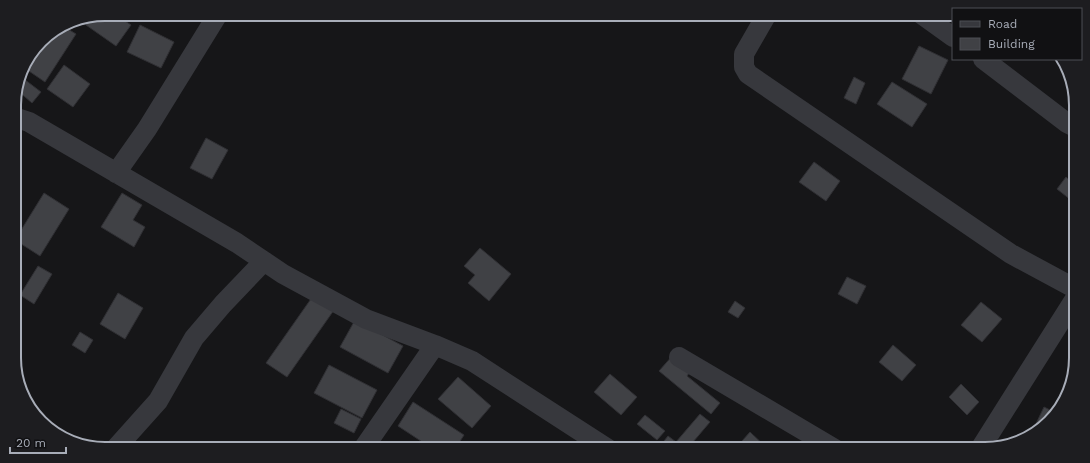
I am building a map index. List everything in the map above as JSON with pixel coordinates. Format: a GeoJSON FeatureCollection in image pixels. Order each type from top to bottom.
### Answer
{"type":"FeatureCollection","features":[{"type":"Feature","properties":{"kind":"street"},"geometry":{"type":"LineString","coordinates":[[116,173],[147,128],[214,21]]}},
{"type":"Feature","properties":{"kind":"street"},"geometry":{"type":"LineString","coordinates":[[763,21],[744,54],[744,67],[748,74],[1011,254],[1069,285]]}},
{"type":"Feature","properties":{"kind":"street"},"geometry":{"type":"LineString","coordinates":[[931,21],[952,36]]}},
{"type":"Feature","properties":{"kind":"street"},"geometry":{"type":"LineString","coordinates":[[984,60],[1069,124]]}},
{"type":"Feature","properties":{"kind":"street"},"geometry":{"type":"LineString","coordinates":[[21,119],[29,122],[237,243],[283,274],[366,319],[435,345],[472,361],[597,442]]}},
{"type":"Feature","properties":{"kind":"street"},"geometry":{"type":"LineString","coordinates":[[121,442],[158,401],[194,338],[223,304],[264,261]]}},
{"type":"Feature","properties":{"kind":"street"},"geometry":{"type":"LineString","coordinates":[[984,442],[1069,308]]}},
{"type":"Feature","properties":{"kind":"street"},"geometry":{"type":"LineString","coordinates":[[368,442],[435,345]]}},
{"type":"Feature","properties":{"kind":"street"},"geometry":{"type":"LineString","coordinates":[[679,358],[823,442]]}},
{"type":"Feature","properties":{"kind":"building"},"geometry":{"type":"Polygon","coordinates":[[[125,21],[131,25],[116,46],[86,25],[94,22],[125,21]]]}},
{"type":"Feature","properties":{"kind":"building"},"geometry":{"type":"Polygon","coordinates":[[[140,25],[174,42],[161,68],[127,52],[140,25]]]}},
{"type":"Feature","properties":{"kind":"building"},"geometry":{"type":"Polygon","coordinates":[[[69,30],[76,34],[45,82],[28,71],[35,58],[42,50],[58,35],[69,30]]]}},
{"type":"Feature","properties":{"kind":"building"},"geometry":{"type":"Polygon","coordinates":[[[919,46],[948,60],[931,94],[902,79],[919,46]]]}},
{"type":"Feature","properties":{"kind":"building"},"geometry":{"type":"Polygon","coordinates":[[[64,65],[90,84],[73,107],[47,89],[64,65]]]}},
{"type":"Feature","properties":{"kind":"building"},"geometry":{"type":"Polygon","coordinates":[[[854,77],[865,83],[856,104],[844,98],[854,77]]]}},
{"type":"Feature","properties":{"kind":"building"},"geometry":{"type":"Polygon","coordinates":[[[25,80],[41,92],[32,103],[22,94],[25,80]]]}},
{"type":"Feature","properties":{"kind":"building"},"geometry":{"type":"Polygon","coordinates":[[[892,82],[927,104],[912,127],[877,104],[892,82]]]}},
{"type":"Feature","properties":{"kind":"building"},"geometry":{"type":"Polygon","coordinates":[[[206,138],[228,150],[212,179],[190,168],[206,138]]]}},
{"type":"Feature","properties":{"kind":"building"},"geometry":{"type":"Polygon","coordinates":[[[814,162],[840,181],[826,201],[799,182],[814,162]]]}},
{"type":"Feature","properties":{"kind":"building"},"geometry":{"type":"Polygon","coordinates":[[[1066,177],[1069,180],[1069,198],[1057,189],[1066,177]]]}},
{"type":"Feature","properties":{"kind":"building"},"geometry":{"type":"Polygon","coordinates":[[[44,193],[69,209],[40,256],[21,244],[21,230],[44,193]]]}},
{"type":"Feature","properties":{"kind":"building"},"geometry":{"type":"Polygon","coordinates":[[[122,193],[142,205],[133,220],[145,227],[134,247],[101,227],[122,193]]]}},
{"type":"Feature","properties":{"kind":"building"},"geometry":{"type":"Polygon","coordinates":[[[480,248],[511,274],[489,301],[468,283],[475,275],[464,266],[480,248]]]}},
{"type":"Feature","properties":{"kind":"building"},"geometry":{"type":"Polygon","coordinates":[[[38,266],[52,274],[34,304],[21,296],[38,266]]]}},
{"type":"Feature","properties":{"kind":"building"},"geometry":{"type":"Polygon","coordinates":[[[847,277],[866,286],[857,304],[838,294],[847,277]]]}},
{"type":"Feature","properties":{"kind":"building"},"geometry":{"type":"Polygon","coordinates":[[[118,293],[143,308],[125,339],[100,324],[118,293]]]}},
{"type":"Feature","properties":{"kind":"building"},"geometry":{"type":"Polygon","coordinates":[[[313,296],[334,310],[287,377],[266,363],[313,296]]]}},
{"type":"Feature","properties":{"kind":"building"},"geometry":{"type":"Polygon","coordinates":[[[735,301],[745,308],[738,318],[728,312],[735,301]]]}},
{"type":"Feature","properties":{"kind":"building"},"geometry":{"type":"Polygon","coordinates":[[[981,302],[1002,319],[982,342],[961,325],[981,302]]]}},
{"type":"Feature","properties":{"kind":"building"},"geometry":{"type":"Polygon","coordinates":[[[355,320],[403,346],[388,373],[340,347],[355,320]]]}},
{"type":"Feature","properties":{"kind":"building"},"geometry":{"type":"Polygon","coordinates":[[[80,332],[93,340],[85,353],[72,345],[80,332]]]}},
{"type":"Feature","properties":{"kind":"building"},"geometry":{"type":"Polygon","coordinates":[[[893,345],[916,365],[902,381],[879,362],[893,345]]]}},
{"type":"Feature","properties":{"kind":"building"},"geometry":{"type":"Polygon","coordinates":[[[674,354],[692,369],[687,376],[720,403],[711,414],[659,371],[674,354]]]}},
{"type":"Feature","properties":{"kind":"building"},"geometry":{"type":"Polygon","coordinates":[[[329,365],[377,390],[362,418],[314,393],[329,365]]]}},
{"type":"Feature","properties":{"kind":"building"},"geometry":{"type":"Polygon","coordinates":[[[610,374],[637,397],[621,415],[594,392],[610,374]]]}},
{"type":"Feature","properties":{"kind":"building"},"geometry":{"type":"Polygon","coordinates":[[[458,377],[491,406],[472,428],[438,399],[458,377]]]}},
{"type":"Feature","properties":{"kind":"building"},"geometry":{"type":"Polygon","coordinates":[[[961,384],[979,402],[967,415],[949,397],[961,384]]]}},
{"type":"Feature","properties":{"kind":"building"},"geometry":{"type":"Polygon","coordinates":[[[413,402],[464,435],[460,442],[422,442],[398,426],[413,402]]]}},
{"type":"Feature","properties":{"kind":"building"},"geometry":{"type":"Polygon","coordinates":[[[1044,407],[1051,410],[1040,421],[1035,425],[1044,407]]]}},
{"type":"Feature","properties":{"kind":"building"},"geometry":{"type":"Polygon","coordinates":[[[341,409],[361,419],[354,433],[334,423],[341,409]]]}},
{"type":"Feature","properties":{"kind":"building"},"geometry":{"type":"Polygon","coordinates":[[[700,414],[710,422],[693,442],[676,442],[700,414]]]}},
{"type":"Feature","properties":{"kind":"building"},"geometry":{"type":"Polygon","coordinates":[[[645,415],[665,431],[657,440],[637,424],[645,415]]]}},
{"type":"Feature","properties":{"kind":"building"},"geometry":{"type":"Polygon","coordinates":[[[750,432],[761,442],[743,442],[742,441],[750,432]]]}},
{"type":"Feature","properties":{"kind":"building"},"geometry":{"type":"Polygon","coordinates":[[[668,436],[676,442],[663,442],[668,436]]]}}]}
